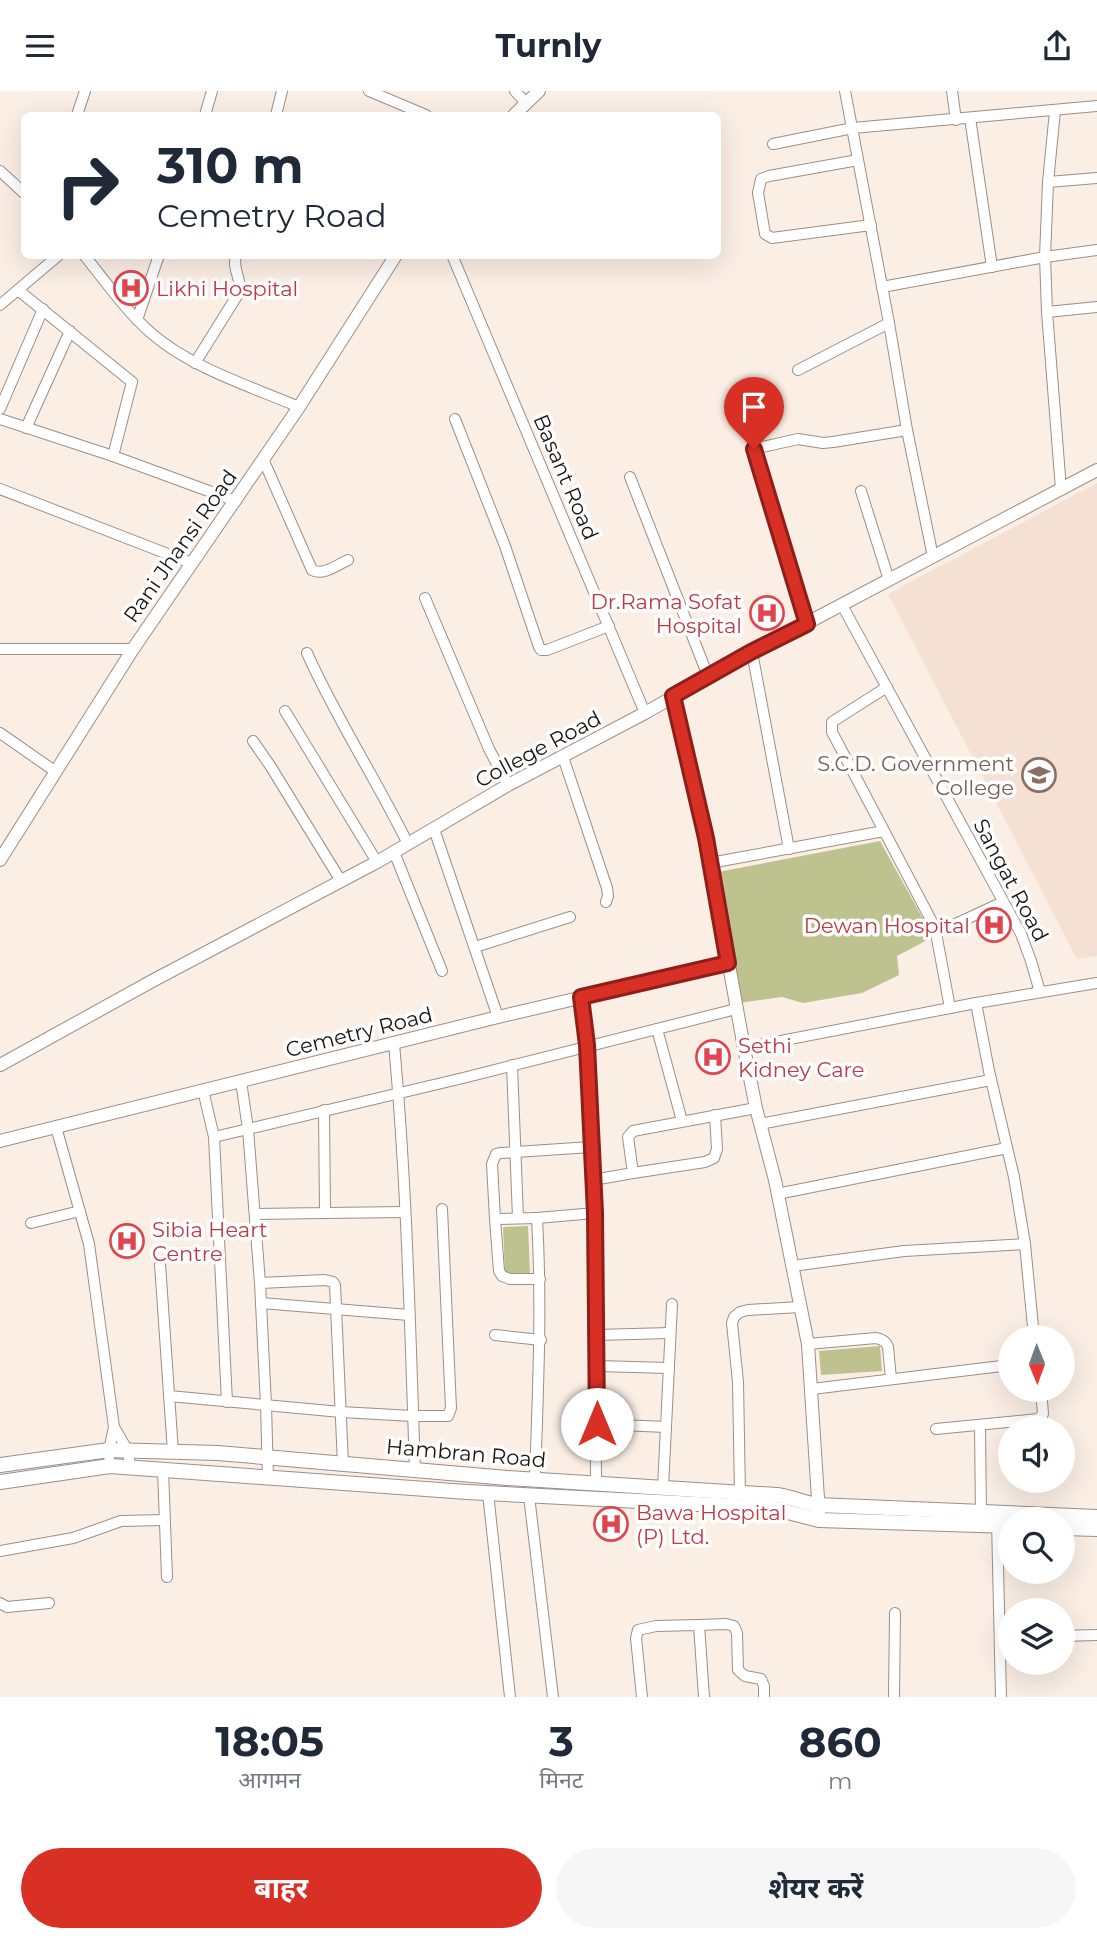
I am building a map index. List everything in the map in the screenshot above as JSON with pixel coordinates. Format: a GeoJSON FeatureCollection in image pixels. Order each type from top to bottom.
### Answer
{"type":"FeatureCollection","features":[{"type":"Feature","properties":{"kind":"main road","name":"Hambran Road"},"geometry":{"type":"LineString","coordinates":[[0,1465],[109,1450],[173,1452],[790,1497],[819,1513]]}},
{"type":"Feature","properties":{"kind":"main road","name":"Hambran Road"},"geometry":{"type":"LineString","coordinates":[[0,1482],[110,1466],[529,1496],[998,1522]]}},
{"type":"Feature","properties":{"kind":"main road","name":"Hambran Road"},"geometry":{"type":"LineString","coordinates":[[1075,1518],[1097,1517]]}},
{"type":"Feature","properties":{"kind":"main road"},"geometry":{"type":"LineString","coordinates":[[1075,1528],[1097,1529]]}},
{"type":"Feature","properties":{"kind":"street"},"geometry":{"type":"LineString","coordinates":[[78,112],[85,91]]}},
{"type":"Feature","properties":{"kind":"street"},"geometry":{"type":"LineString","coordinates":[[206,112],[212,91]]}},
{"type":"Feature","properties":{"kind":"street"},"geometry":{"type":"LineString","coordinates":[[276,112],[282,91]]}},
{"type":"Feature","properties":{"kind":"street"},"geometry":{"type":"LineString","coordinates":[[369,91],[384,94],[407,111]]}},
{"type":"Feature","properties":{"kind":"street"},"geometry":{"type":"LineString","coordinates":[[515,91],[526,103]]}},
{"type":"Feature","properties":{"kind":"street"},"geometry":{"type":"LineString","coordinates":[[517,112],[539,91]]}},
{"type":"Feature","properties":{"kind":"street"},"geometry":{"type":"LineString","coordinates":[[845,91],[933,557]]}},
{"type":"Feature","properties":{"kind":"street"},"geometry":{"type":"LineString","coordinates":[[952,91],[956,120]]}},
{"type":"Feature","properties":{"kind":"street"},"geometry":{"type":"LineString","coordinates":[[774,144],[853,128],[1097,106]]}},
{"type":"Feature","properties":{"kind":"street"},"geometry":{"type":"LineString","coordinates":[[1055,111],[1045,257],[1061,489]]}},
{"type":"Feature","properties":{"kind":"street"},"geometry":{"type":"LineString","coordinates":[[970,118],[992,267]]}},
{"type":"Feature","properties":{"kind":"street"},"geometry":{"type":"LineString","coordinates":[[858,160],[761,179],[758,193],[765,235],[772,238],[871,225]]}},
{"type":"Feature","properties":{"kind":"street"},"geometry":{"type":"LineString","coordinates":[[0,171],[21,190]]}},
{"type":"Feature","properties":{"kind":"street"},"geometry":{"type":"LineString","coordinates":[[1048,183],[1097,178]]}},
{"type":"Feature","properties":{"kind":"street"},"geometry":{"type":"LineString","coordinates":[[882,287],[1097,250]]}},
{"type":"Feature","properties":{"kind":"street"},"geometry":{"type":"LineString","coordinates":[[0,305],[54,259]]}},
{"type":"Feature","properties":{"kind":"street"},"geometry":{"type":"LineString","coordinates":[[87,259],[153,335],[195,363],[299,407]]}},
{"type":"Feature","properties":{"kind":"street"},"geometry":{"type":"LineString","coordinates":[[138,320],[158,259]]}},
{"type":"Feature","properties":{"kind":"street"},"geometry":{"type":"LineString","coordinates":[[195,363],[240,291],[235,259]]}},
{"type":"Feature","properties":{"kind":"street","name":"Rani Jhansi Road"},"geometry":{"type":"LineString","coordinates":[[0,860],[4,847],[56,772],[133,649],[299,407],[393,259]]}},
{"type":"Feature","properties":{"kind":"street","name":"Basant Road"},"geometry":{"type":"LineString","coordinates":[[454,259],[645,713]]}},
{"type":"Feature","properties":{"kind":"street"},"geometry":{"type":"LineString","coordinates":[[18,290],[132,382],[113,456]]}},
{"type":"Feature","properties":{"kind":"street"},"geometry":{"type":"LineString","coordinates":[[1047,313],[1097,307]]}},
{"type":"Feature","properties":{"kind":"street"},"geometry":{"type":"LineString","coordinates":[[0,409],[43,309]]}},
{"type":"Feature","properties":{"kind":"street"},"geometry":{"type":"LineString","coordinates":[[798,370],[889,323]]}},
{"type":"Feature","properties":{"kind":"street"},"geometry":{"type":"LineString","coordinates":[[26,428],[70,331]]}},
{"type":"Feature","properties":{"kind":"street"},"geometry":{"type":"LineString","coordinates":[[739,395],[807,624]]}},
{"type":"Feature","properties":{"kind":"street"},"geometry":{"type":"LineString","coordinates":[[0,419],[113,456],[236,501]]}},
{"type":"Feature","properties":{"kind":"street"},"geometry":{"type":"LineString","coordinates":[[455,419],[505,546],[541,650],[609,626]]}},
{"type":"Feature","properties":{"kind":"street"},"geometry":{"type":"LineString","coordinates":[[754,449],[798,439],[834,443],[907,430]]}},
{"type":"Feature","properties":{"kind":"street"},"geometry":{"type":"LineString","coordinates":[[263,459],[312,570],[321,572],[348,560]]}},
{"type":"Feature","properties":{"kind":"street","name":"College Road"},"geometry":{"type":"LineString","coordinates":[[0,1065],[154,979],[377,862],[508,785],[645,713],[751,652],[1097,470]]}},
{"type":"Feature","properties":{"kind":"street"},"geometry":{"type":"LineString","coordinates":[[630,477],[708,676]]}},
{"type":"Feature","properties":{"kind":"street"},"geometry":{"type":"LineString","coordinates":[[0,489],[191,563]]}},
{"type":"Feature","properties":{"kind":"street"},"geometry":{"type":"LineString","coordinates":[[861,491],[889,580]]}},
{"type":"Feature","properties":{"kind":"street"},"geometry":{"type":"LineString","coordinates":[[425,598],[489,749],[508,785]]}},
{"type":"Feature","properties":{"kind":"street","name":"Sangat Road"},"geometry":{"type":"LineString","coordinates":[[842,605],[1027,948],[1040,992]]}},
{"type":"Feature","properties":{"kind":"street"},"geometry":{"type":"LineString","coordinates":[[0,649],[133,649]]}},
{"type":"Feature","properties":{"kind":"street"},"geometry":{"type":"LineString","coordinates":[[751,652],[789,849]]}},
{"type":"Feature","properties":{"kind":"street"},"geometry":{"type":"LineString","coordinates":[[307,653],[323,689],[408,844]]}},
{"type":"Feature","properties":{"kind":"street"},"geometry":{"type":"LineString","coordinates":[[887,687],[832,722],[831,727],[931,920],[936,933],[950,1008]]}},
{"type":"Feature","properties":{"kind":"street"},"geometry":{"type":"LineString","coordinates":[[673,696],[710,863],[756,1108],[808,1344],[819,1513]]}},
{"type":"Feature","properties":{"kind":"street"},"geometry":{"type":"LineString","coordinates":[[285,711],[377,862]]}},
{"type":"Feature","properties":{"kind":"street"},"geometry":{"type":"LineString","coordinates":[[0,733],[56,772]]}},
{"type":"Feature","properties":{"kind":"street"},"geometry":{"type":"LineString","coordinates":[[253,741],[341,881]]}},
{"type":"Feature","properties":{"kind":"street"},"geometry":{"type":"LineString","coordinates":[[563,757],[607,888],[606,902]]}},
{"type":"Feature","properties":{"kind":"street"},"geometry":{"type":"LineString","coordinates":[[435,829],[498,1017]]}},
{"type":"Feature","properties":{"kind":"street"},"geometry":{"type":"LineString","coordinates":[[710,863],[884,831]]}},
{"type":"Feature","properties":{"kind":"street"},"geometry":{"type":"LineString","coordinates":[[394,852],[442,971]]}},
{"type":"Feature","properties":{"kind":"street"},"geometry":{"type":"LineString","coordinates":[[936,933],[1003,902]]}},
{"type":"Feature","properties":{"kind":"street"},"geometry":{"type":"LineString","coordinates":[[475,947],[570,917]]}},
{"type":"Feature","properties":{"kind":"street","name":"Cemetry Road"},"geometry":{"type":"LineString","coordinates":[[0,1141],[498,1017],[728,963]]}},
{"type":"Feature","properties":{"kind":"street"},"geometry":{"type":"LineString","coordinates":[[744,1048],[976,1003],[1097,983]]}},
{"type":"Feature","properties":{"kind":"street"},"geometry":{"type":"LineString","coordinates":[[581,997],[587,1045],[595,1213],[596,1484]]}},
{"type":"Feature","properties":{"kind":"street"},"geometry":{"type":"LineString","coordinates":[[976,1003],[990,1080],[1014,1177],[1025,1244],[1033,1325]]}},
{"type":"Feature","properties":{"kind":"street"},"geometry":{"type":"LineString","coordinates":[[214,1137],[736,1009]]}},
{"type":"Feature","properties":{"kind":"street"},"geometry":{"type":"LineString","coordinates":[[657,1029],[682,1121]]}},
{"type":"Feature","properties":{"kind":"street"},"geometry":{"type":"LineString","coordinates":[[394,1044],[405,1212],[415,1470]]}},
{"type":"Feature","properties":{"kind":"street"},"geometry":{"type":"LineString","coordinates":[[512,1065],[518,1218]]}},
{"type":"Feature","properties":{"kind":"street"},"geometry":{"type":"LineString","coordinates":[[760,1124],[990,1080]]}},
{"type":"Feature","properties":{"kind":"street"},"geometry":{"type":"LineString","coordinates":[[241,1081],[248,1129],[260,1283],[268,1478]]}},
{"type":"Feature","properties":{"kind":"street"},"geometry":{"type":"LineString","coordinates":[[204,1090],[214,1137],[227,1402]]}},
{"type":"Feature","properties":{"kind":"street"},"geometry":{"type":"LineString","coordinates":[[633,1173],[630,1134],[641,1129],[756,1108]]}},
{"type":"Feature","properties":{"kind":"street"},"geometry":{"type":"LineString","coordinates":[[324,1110],[325,1213]]}},
{"type":"Feature","properties":{"kind":"street"},"geometry":{"type":"LineString","coordinates":[[593,1180],[705,1162],[714,1158],[717,1149],[715,1115]]}},
{"type":"Feature","properties":{"kind":"street"},"geometry":{"type":"LineString","coordinates":[[56,1127],[89,1244],[114,1427],[109,1450],[110,1466]]}},
{"type":"Feature","properties":{"kind":"street"},"geometry":{"type":"LineString","coordinates":[[540,1279],[510,1279],[502,1276],[499,1271],[492,1172],[494,1157],[501,1153],[517,1151],[590,1147]]}},
{"type":"Feature","properties":{"kind":"street"},"geometry":{"type":"LineString","coordinates":[[777,1194],[1007,1148]]}},
{"type":"Feature","properties":{"kind":"street"},"geometry":{"type":"LineString","coordinates":[[169,1396],[341,1412],[446,1416],[450,1412],[442,1209]]}},
{"type":"Feature","properties":{"kind":"street"},"geometry":{"type":"LineString","coordinates":[[31,1223],[80,1211]]}},
{"type":"Feature","properties":{"kind":"street"},"geometry":{"type":"LineString","coordinates":[[255,1214],[405,1212]]}},
{"type":"Feature","properties":{"kind":"street"},"geometry":{"type":"LineString","coordinates":[[495,1219],[595,1213]]}},
{"type":"Feature","properties":{"kind":"street"},"geometry":{"type":"LineString","coordinates":[[535,1479],[541,1340],[537,1218]]}},
{"type":"Feature","properties":{"kind":"street"},"geometry":{"type":"LineString","coordinates":[[792,1266],[904,1251],[1025,1244]]}},
{"type":"Feature","properties":{"kind":"street"},"geometry":{"type":"LineString","coordinates":[[160,1264],[173,1452]]}},
{"type":"Feature","properties":{"kind":"street"},"geometry":{"type":"LineString","coordinates":[[260,1283],[320,1280],[333,1282],[335,1285],[343,1464]]}},
{"type":"Feature","properties":{"kind":"street"},"geometry":{"type":"LineString","coordinates":[[261,1303],[409,1315]]}},
{"type":"Feature","properties":{"kind":"street"},"geometry":{"type":"LineString","coordinates":[[663,1488],[672,1304]]}},
{"type":"Feature","properties":{"kind":"street"},"geometry":{"type":"LineString","coordinates":[[740,1494],[738,1382],[732,1323],[737,1314],[748,1310],[800,1307]]}},
{"type":"Feature","properties":{"kind":"street"},"geometry":{"type":"LineString","coordinates":[[596,1335],[670,1333]]}},
{"type":"Feature","properties":{"kind":"street"},"geometry":{"type":"LineString","coordinates":[[495,1335],[541,1340]]}},
{"type":"Feature","properties":{"kind":"street"},"geometry":{"type":"LineString","coordinates":[[808,1344],[882,1339],[888,1347],[891,1379]]}},
{"type":"Feature","properties":{"kind":"street"},"geometry":{"type":"LineString","coordinates":[[597,1366],[669,1368]]}},
{"type":"Feature","properties":{"kind":"street"},"geometry":{"type":"LineString","coordinates":[[812,1389],[998,1366]]}},
{"type":"Feature","properties":{"kind":"street"},"geometry":{"type":"LineString","coordinates":[[936,1429],[1041,1419],[1044,1414],[1043,1402]]}},
{"type":"Feature","properties":{"kind":"street"},"geometry":{"type":"LineString","coordinates":[[597,1424],[666,1427]]}},
{"type":"Feature","properties":{"kind":"street"},"geometry":{"type":"LineString","coordinates":[[980,1426],[981,1519]]}},
{"type":"Feature","properties":{"kind":"street"},"geometry":{"type":"LineString","coordinates":[[114,1427],[128,1451],[130,1468]]}},
{"type":"Feature","properties":{"kind":"street"},"geometry":{"type":"LineString","coordinates":[[163,1470],[167,1577]]}},
{"type":"Feature","properties":{"kind":"street"},"geometry":{"type":"LineString","coordinates":[[488,1493],[510,1697]]}},
{"type":"Feature","properties":{"kind":"street"},"geometry":{"type":"LineString","coordinates":[[529,1496],[552,1697]]}},
{"type":"Feature","properties":{"kind":"street"},"geometry":{"type":"LineString","coordinates":[[0,1551],[73,1538],[121,1521],[164,1520]]}},
{"type":"Feature","properties":{"kind":"street"},"geometry":{"type":"LineString","coordinates":[[0,1603],[4,1607],[49,1603]]}},
{"type":"Feature","properties":{"kind":"street"},"geometry":{"type":"LineString","coordinates":[[894,1697],[895,1612]]}},
{"type":"Feature","properties":{"kind":"street"},"geometry":{"type":"LineString","coordinates":[[642,1697],[636,1639],[638,1630],[656,1626],[726,1624],[734,1626],[737,1633],[738,1670],[745,1676],[761,1679],[764,1697]]}},
{"type":"Feature","properties":{"kind":"street"},"geometry":{"type":"LineString","coordinates":[[699,1625],[704,1697]]}},
{"type":"Feature","properties":{"kind":"street"},"geometry":{"type":"LineString","coordinates":[[1075,1636],[1097,1636]]}},
{"type":"Feature","properties":{"kind":"street"},"geometry":{"type":"LineString","coordinates":[[1001,1697],[1002,1675]]}},
{"type":"Feature","properties":{"kind":"shaded area","name":"S.C.D. Government College"},"geometry":{"type":"Polygon","coordinates":[[[1097,483],[1097,956],[1077,959],[888,594],[1097,483]]]}},
{"type":"Feature","properties":{"kind":"green space"},"geometry":{"type":"Polygon","coordinates":[[[880,841],[933,937],[897,956],[899,975],[862,993],[803,1003],[782,997],[739,1003],[718,872],[880,841]]]}},
{"type":"Feature","properties":{"kind":"green space"},"geometry":{"type":"Polygon","coordinates":[[[528,1226],[530,1273],[505,1274],[503,1227],[528,1226]]]}},
{"type":"Feature","properties":{"kind":"green space"},"geometry":{"type":"Polygon","coordinates":[[[880,1346],[882,1371],[821,1375],[819,1351],[880,1346]]]}},
{"type":"Feature","properties":{"kind":"place","name":"Likhi Hospital"},"geometry":{"type":"Point","coordinates":[131,288]}},
{"type":"Feature","properties":{"kind":"place","name":"Dr.Rama Sofat Hospital"},"geometry":{"type":"Point","coordinates":[767,613]}},
{"type":"Feature","properties":{"kind":"place","name":"S.C.D. Government College"},"geometry":{"type":"Point","coordinates":[1039,775]}},
{"type":"Feature","properties":{"kind":"place","name":"Dewan Hospital"},"geometry":{"type":"Point","coordinates":[994,925]}},
{"type":"Feature","properties":{"kind":"place","name":"Sethi Kidney Care"},"geometry":{"type":"Point","coordinates":[713,1057]}},
{"type":"Feature","properties":{"kind":"place","name":"Sibia Heart Centre"},"geometry":{"type":"Point","coordinates":[127,1241]}},
{"type":"Feature","properties":{"kind":"place","name":"Bawa Hospital (P) Ltd."},"geometry":{"type":"Point","coordinates":[611,1524]}},
{"type":"Feature","properties":{"kind":"route"},"geometry":{"type":"LineString","coordinates":[[597,1424],[595,1213],[587,1045],[581,997],[728,963],[706,838],[673,696],[807,624],[754,449]]}}]}
